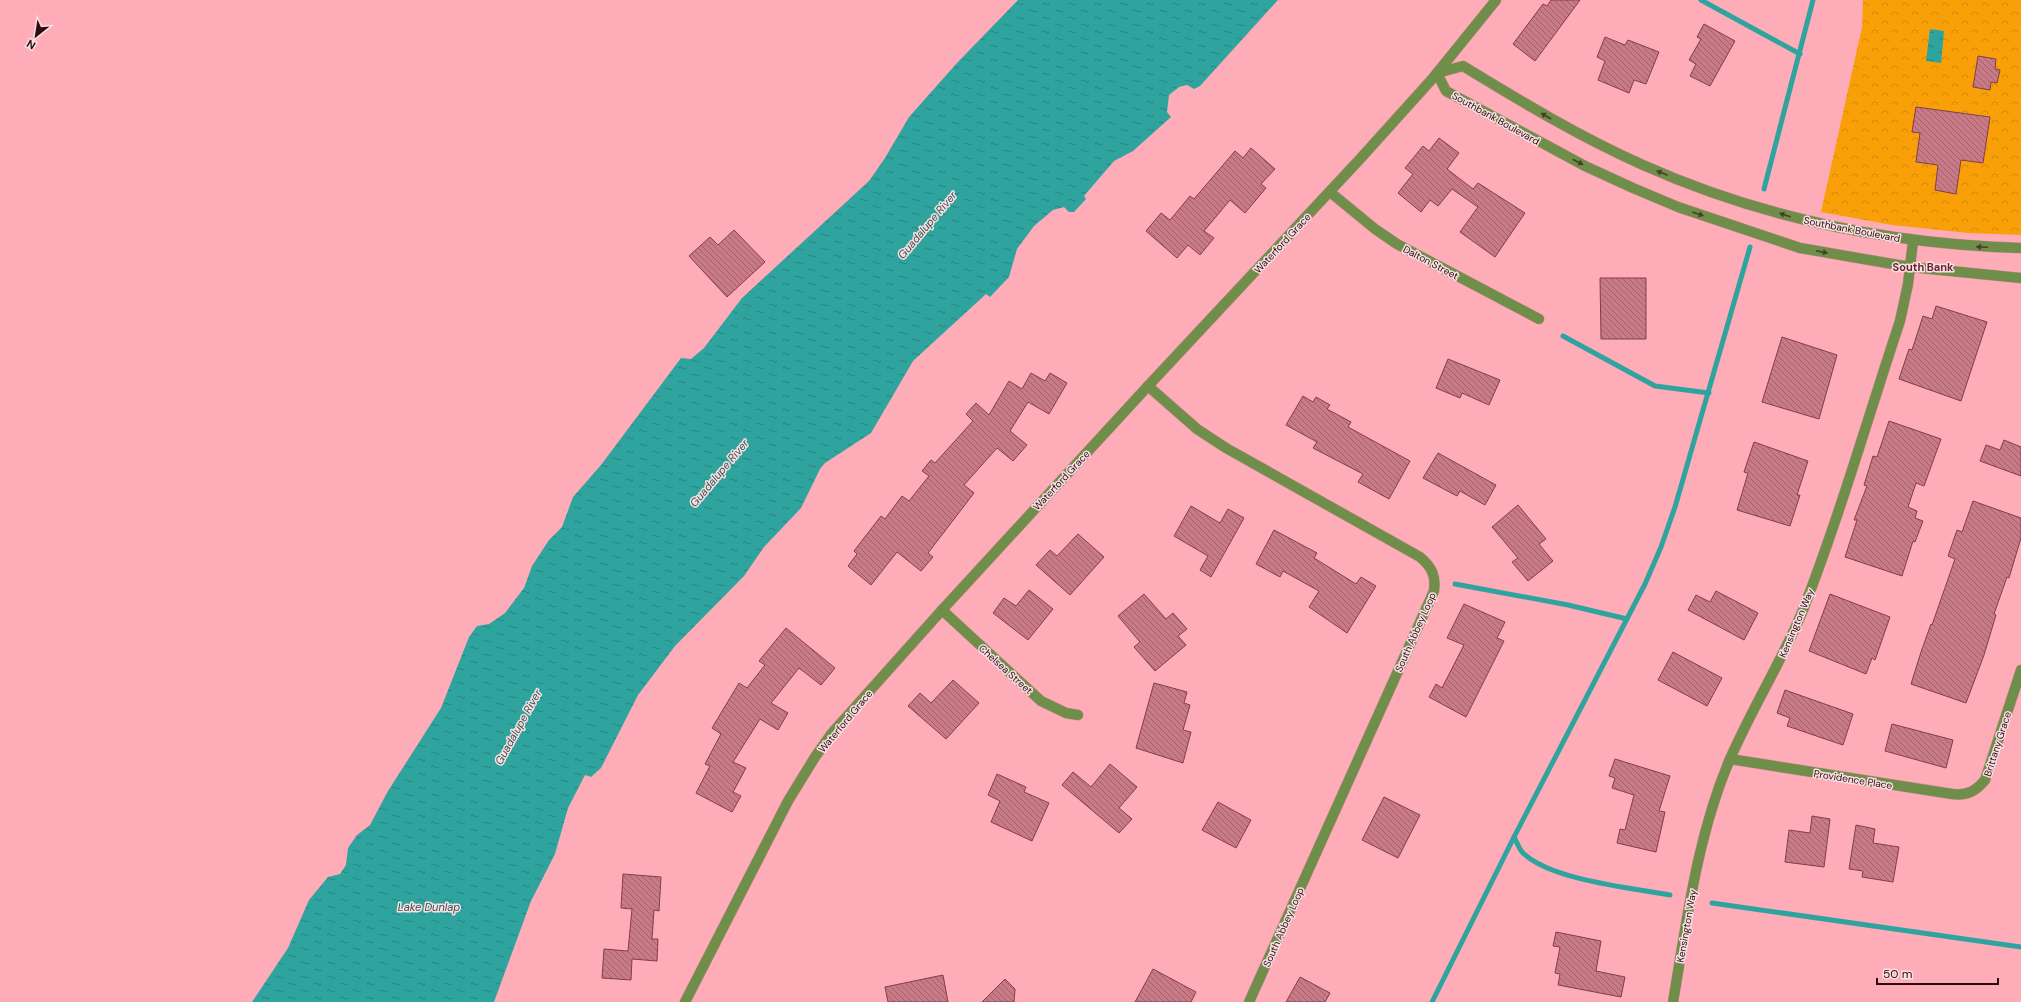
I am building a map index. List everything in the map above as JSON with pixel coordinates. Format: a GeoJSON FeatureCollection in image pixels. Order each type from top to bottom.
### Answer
{"type":"FeatureCollection","features":[{"type":"Feature","properties":{"kind":"street","name":"Waterford Grace"},"geometry":{"type":"LineString","coordinates":[[685,1002],[788,802],[815,757],[832,733],[942,610],[1148,386],[1330,192],[1437,73],[1496,0]]}},
{"type":"Feature","properties":{"kind":"street","name":"Southbank Boulevard"},"geometry":{"type":"LineString","coordinates":[[2021,248],[1952,245],[1914,241],[1828,227],[1710,192],[1642,165],[1577,133],[1463,66],[1437,73],[1446,91],[1585,166],[1678,207],[1800,248],[1910,267],[2021,278]]}},
{"type":"Feature","properties":{"kind":"street","name":"Dalton Street"},"geometry":{"type":"LineString","coordinates":[[1330,192],[1375,229],[1396,244],[1539,319]]}},
{"type":"Feature","properties":{"kind":"street","name":"Kensington Way"},"geometry":{"type":"LineString","coordinates":[[1673,1002],[1700,850],[1719,788],[1730,760],[1789,641],[1817,574],[1900,321],[1914,241]]}},
{"type":"Feature","properties":{"kind":"street","name":"South Abbey Loop"},"geometry":{"type":"LineString","coordinates":[[1148,386],[1197,429],[1226,448],[1420,557],[1429,566],[1435,579],[1434,591],[1249,1002]]}},
{"type":"Feature","properties":{"kind":"street","name":"Chelsea Street"},"geometry":{"type":"LineString","coordinates":[[942,610],[1041,701],[1066,713],[1078,715]]}},
{"type":"Feature","properties":{"kind":"street","name":"Brittany Grace"},"geometry":{"type":"LineString","coordinates":[[1975,791],[1985,780],[1989,772],[2021,670]]}},
{"type":"Feature","properties":{"kind":"street","name":"Providence Place"},"geometry":{"type":"LineString","coordinates":[[1730,760],[1952,794],[1968,794],[1975,791]]}},
{"type":"Feature","properties":{"kind":"green space"},"geometry":{"type":"Polygon","coordinates":[[[1863,0],[2021,0],[2021,235],[1968,233],[1892,225],[1821,212],[1862,27],[1863,0]]]}},
{"type":"Feature","properties":{"kind":"water","name":"Lake Dunlap"},"geometry":{"type":"Polygon","coordinates":[[[1018,0],[1278,0],[1200,86],[1194,89],[1187,85],[1179,87],[1169,95],[1167,112],[1171,117],[1133,151],[1114,161],[1084,196],[1086,199],[1074,212],[1069,212],[1064,207],[1053,210],[1034,226],[1017,249],[1009,277],[990,297],[986,294],[913,361],[871,433],[825,463],[820,469],[801,508],[764,547],[744,576],[675,646],[638,695],[601,768],[591,777],[585,775],[568,808],[555,854],[531,901],[494,1002],[252,1002],[288,948],[309,900],[328,877],[340,874],[346,865],[348,848],[357,835],[370,825],[388,791],[441,708],[469,637],[477,626],[489,624],[505,613],[524,588],[532,566],[549,540],[562,527],[573,497],[601,465],[681,358],[691,359],[704,348],[742,298],[869,181],[885,158],[909,117],[957,63],[1018,0]]]}},
{"type":"Feature","properties":{"kind":"water"},"geometry":{"type":"Polygon","coordinates":[[[1930,29],[1944,31],[1941,63],[1926,61],[1930,29]]]}},
{"type":"Feature","properties":{"kind":"building"},"geometry":{"type":"Polygon","coordinates":[[[1551,0],[1580,0],[1535,61],[1513,44],[1543,4],[1547,6],[1551,0]]]}},
{"type":"Feature","properties":{"kind":"building"},"geometry":{"type":"Polygon","coordinates":[[[1704,24],[1735,41],[1710,86],[1690,76],[1696,64],[1689,60],[1701,39],[1697,37],[1704,24]]]}},
{"type":"Feature","properties":{"kind":"building"},"geometry":{"type":"Polygon","coordinates":[[[1605,37],[1625,45],[1628,40],[1659,52],[1646,84],[1634,80],[1629,93],[1598,80],[1605,61],[1597,57],[1605,37]]]}},
{"type":"Feature","properties":{"kind":"building"},"geometry":{"type":"Polygon","coordinates":[[[1978,56],[1996,59],[1995,69],[2000,70],[1997,83],[1991,82],[1990,90],[1973,87],[1978,56]]]}},
{"type":"Feature","properties":{"kind":"building"},"geometry":{"type":"Polygon","coordinates":[[[1916,107],[1990,117],[1983,163],[1961,160],[1956,194],[1935,190],[1938,165],[1916,162],[1920,133],[1912,132],[1916,107]]]}},
{"type":"Feature","properties":{"kind":"building"},"geometry":{"type":"Polygon","coordinates":[[[1439,138],[1459,153],[1447,169],[1473,189],[1478,183],[1525,213],[1495,257],[1460,232],[1478,207],[1452,189],[1438,206],[1430,200],[1421,212],[1398,193],[1413,174],[1405,168],[1423,146],[1429,151],[1439,138]]]}},
{"type":"Feature","properties":{"kind":"building"},"geometry":{"type":"Polygon","coordinates":[[[1251,148],[1275,169],[1261,184],[1266,188],[1245,213],[1230,200],[1204,231],[1214,238],[1200,255],[1188,245],[1177,258],[1146,231],[1161,213],[1170,220],[1190,196],[1194,199],[1235,151],[1243,158],[1251,148]]]}},
{"type":"Feature","properties":{"kind":"building"},"geometry":{"type":"Polygon","coordinates":[[[734,230],[765,262],[727,297],[689,256],[710,237],[718,245],[734,230]]]}},
{"type":"Feature","properties":{"kind":"building"},"geometry":{"type":"Polygon","coordinates":[[[1600,278],[1646,278],[1646,339],[1601,339],[1600,278]]]}},
{"type":"Feature","properties":{"kind":"building"},"geometry":{"type":"Polygon","coordinates":[[[1936,306],[1987,322],[1961,401],[1899,379],[1909,349],[1912,350],[1923,316],[1932,319],[1936,306]]]}},
{"type":"Feature","properties":{"kind":"building"},"geometry":{"type":"Polygon","coordinates":[[[1782,337],[1837,355],[1819,419],[1762,402],[1782,337]]]}},
{"type":"Feature","properties":{"kind":"building"},"geometry":{"type":"Polygon","coordinates":[[[1448,359],[1500,380],[1489,405],[1462,393],[1460,398],[1436,388],[1448,359]]]}},
{"type":"Feature","properties":{"kind":"building"},"geometry":{"type":"Polygon","coordinates":[[[1031,373],[1045,381],[1050,373],[1067,383],[1049,414],[1028,402],[1010,431],[1027,445],[1013,461],[997,448],[964,485],[974,493],[928,553],[933,557],[921,571],[897,552],[871,585],[848,566],[857,554],[854,551],[881,516],[885,519],[902,496],[909,501],[929,476],[922,471],[931,460],[935,463],[973,421],[966,414],[976,403],[989,415],[1009,381],[1022,389],[1031,373]]]}},
{"type":"Feature","properties":{"kind":"building"},"geometry":{"type":"Polygon","coordinates":[[[1303,396],[1313,402],[1316,397],[1330,405],[1327,409],[1351,422],[1348,427],[1410,461],[1389,499],[1358,482],[1363,474],[1313,448],[1317,442],[1286,425],[1303,396]]]}},
{"type":"Feature","properties":{"kind":"building"},"geometry":{"type":"Polygon","coordinates":[[[1889,421],[1941,439],[1924,486],[1916,483],[1908,507],[1917,511],[1915,518],[1923,521],[1915,542],[1913,541],[1902,576],[1845,557],[1857,520],[1854,520],[1867,486],[1864,485],[1873,456],[1877,457],[1889,421]]]}},
{"type":"Feature","properties":{"kind":"building"},"geometry":{"type":"Polygon","coordinates":[[[2004,440],[2021,447],[2021,476],[1980,461],[1986,445],[2000,450],[2004,440]]]}},
{"type":"Feature","properties":{"kind":"building"},"geometry":{"type":"Polygon","coordinates":[[[1754,442],[1808,461],[1797,495],[1800,495],[1790,526],[1737,510],[1748,473],[1744,472],[1754,442]]]}},
{"type":"Feature","properties":{"kind":"building"},"geometry":{"type":"Polygon","coordinates":[[[1438,453],[1496,485],[1485,505],[1460,491],[1457,496],[1423,478],[1438,453]]]}},
{"type":"Feature","properties":{"kind":"building"},"geometry":{"type":"Polygon","coordinates":[[[1973,501],[2021,518],[2021,538],[2009,578],[2007,577],[1994,614],[1996,615],[1984,655],[1966,703],[1911,684],[1955,559],[1948,556],[1957,530],[1962,532],[1973,501]]]}},
{"type":"Feature","properties":{"kind":"building"},"geometry":{"type":"Polygon","coordinates":[[[1518,505],[1546,539],[1539,544],[1553,561],[1528,581],[1512,562],[1518,558],[1492,527],[1518,505]]]}},
{"type":"Feature","properties":{"kind":"building"},"geometry":{"type":"Polygon","coordinates":[[[1191,506],[1220,523],[1228,509],[1244,518],[1211,577],[1200,570],[1208,556],[1174,536],[1191,506]]]}},
{"type":"Feature","properties":{"kind":"building"},"geometry":{"type":"Polygon","coordinates":[[[1274,530],[1317,553],[1314,558],[1356,584],[1361,577],[1376,586],[1347,633],[1309,607],[1319,591],[1283,571],[1280,577],[1256,564],[1274,530]]]}},
{"type":"Feature","properties":{"kind":"building"},"geometry":{"type":"Polygon","coordinates":[[[1078,534],[1104,557],[1070,595],[1036,565],[1050,550],[1057,556],[1078,534]]]}},
{"type":"Feature","properties":{"kind":"building"},"geometry":{"type":"Polygon","coordinates":[[[1029,590],[1053,609],[1028,640],[993,613],[1004,598],[1016,606],[1029,590]]]}},
{"type":"Feature","properties":{"kind":"building"},"geometry":{"type":"Polygon","coordinates":[[[1716,591],[1758,613],[1744,640],[1688,610],[1696,595],[1710,602],[1716,591]]]}},
{"type":"Feature","properties":{"kind":"building"},"geometry":{"type":"Polygon","coordinates":[[[1144,594],[1166,619],[1173,613],[1187,629],[1178,636],[1186,645],[1155,671],[1134,647],[1140,642],[1118,616],[1144,594]]]}},
{"type":"Feature","properties":{"kind":"building"},"geometry":{"type":"Polygon","coordinates":[[[1830,594],[1890,617],[1875,660],[1872,658],[1866,674],[1809,651],[1830,594]]]}},
{"type":"Feature","properties":{"kind":"building"},"geometry":{"type":"Polygon","coordinates":[[[1464,604],[1505,622],[1497,638],[1504,641],[1466,717],[1429,697],[1436,684],[1442,688],[1464,645],[1447,638],[1464,604]]]}},
{"type":"Feature","properties":{"kind":"building"},"geometry":{"type":"Polygon","coordinates":[[[786,628],[835,668],[821,685],[799,668],[771,703],[788,713],[778,730],[760,719],[733,762],[746,768],[733,792],[741,796],[732,812],[696,793],[710,766],[705,764],[721,734],[712,728],[739,683],[747,688],[765,665],[759,661],[786,628]]]}},
{"type":"Feature","properties":{"kind":"building"},"geometry":{"type":"Polygon","coordinates":[[[1673,652],[1722,678],[1707,706],[1658,680],[1673,652]]]}},
{"type":"Feature","properties":{"kind":"building"},"geometry":{"type":"Polygon","coordinates":[[[953,680],[979,703],[946,739],[908,706],[920,693],[931,703],[953,680]]]}},
{"type":"Feature","properties":{"kind":"building"},"geometry":{"type":"Polygon","coordinates":[[[1154,683],[1187,692],[1184,703],[1190,705],[1183,730],[1191,732],[1183,763],[1136,748],[1154,683]]]}},
{"type":"Feature","properties":{"kind":"building"},"geometry":{"type":"Polygon","coordinates":[[[1785,690],[1853,714],[1843,745],[1787,726],[1790,718],[1777,713],[1785,690]]]}},
{"type":"Feature","properties":{"kind":"building"},"geometry":{"type":"Polygon","coordinates":[[[1892,724],[1953,740],[1946,768],[1885,751],[1892,724]]]}},
{"type":"Feature","properties":{"kind":"building"},"geometry":{"type":"Polygon","coordinates":[[[1615,759],[1670,776],[1659,811],[1665,812],[1656,852],[1617,843],[1620,829],[1625,830],[1634,795],[1612,788],[1615,778],[1609,776],[1615,759]]]}},
{"type":"Feature","properties":{"kind":"building"},"geometry":{"type":"Polygon","coordinates":[[[1110,764],[1137,787],[1119,808],[1132,819],[1119,833],[1062,785],[1073,772],[1091,787],[1110,764]]]}},
{"type":"Feature","properties":{"kind":"building"},"geometry":{"type":"Polygon","coordinates":[[[997,774],[1026,787],[1024,792],[1049,803],[1032,841],[991,822],[1000,801],[988,795],[997,774]]]}},
{"type":"Feature","properties":{"kind":"building"},"geometry":{"type":"Polygon","coordinates":[[[1384,797],[1420,815],[1398,858],[1362,840],[1384,797]]]}},
{"type":"Feature","properties":{"kind":"building"},"geometry":{"type":"Polygon","coordinates":[[[1218,802],[1251,820],[1236,848],[1202,830],[1218,802]]]}},
{"type":"Feature","properties":{"kind":"building"},"geometry":{"type":"Polygon","coordinates":[[[1812,816],[1830,819],[1824,867],[1785,862],[1789,830],[1810,833],[1812,816]]]}},
{"type":"Feature","properties":{"kind":"building"},"geometry":{"type":"Polygon","coordinates":[[[1856,825],[1875,829],[1873,843],[1899,847],[1893,882],[1862,877],[1863,871],[1849,869],[1856,825]]]}},
{"type":"Feature","properties":{"kind":"building"},"geometry":{"type":"Polygon","coordinates":[[[623,874],[661,877],[659,911],[654,910],[652,939],[658,939],[657,961],[632,959],[631,980],[602,978],[604,949],[628,951],[632,909],[621,908],[623,874]]]}},
{"type":"Feature","properties":{"kind":"building"},"geometry":{"type":"Polygon","coordinates":[[[1556,932],[1601,941],[1596,971],[1625,977],[1621,997],[1558,985],[1560,974],[1555,973],[1560,947],[1553,946],[1556,932]]]}},
{"type":"Feature","properties":{"kind":"building"},"geometry":{"type":"Polygon","coordinates":[[[1153,969],[1196,992],[1191,1002],[1135,1002],[1153,969]]]}},
{"type":"Feature","properties":{"kind":"building"},"geometry":{"type":"Polygon","coordinates":[[[943,975],[948,1002],[888,1002],[885,987],[943,975]]]}},
{"type":"Feature","properties":{"kind":"building"},"geometry":{"type":"Polygon","coordinates":[[[1300,977],[1330,993],[1325,1002],[1286,1002],[1300,977]]]}},
{"type":"Feature","properties":{"kind":"building"},"geometry":{"type":"Polygon","coordinates":[[[1005,979],[1015,989],[1014,1002],[982,1002],[1005,979]]]}},
{"type":"Feature","properties":{"kind":"waterway"},"geometry":{"type":"LineString","coordinates":[[1701,0],[1800,54]]}},
{"type":"Feature","properties":{"kind":"waterway"},"geometry":{"type":"LineString","coordinates":[[1764,189],[1813,0]]}},
{"type":"Feature","properties":{"kind":"waterway"},"geometry":{"type":"LineString","coordinates":[[1432,1002],[1514,837],[1645,584],[1661,547],[1675,507],[1750,247]]}},
{"type":"Feature","properties":{"kind":"waterway"},"geometry":{"type":"LineString","coordinates":[[1563,336],[1655,386],[1709,393]]}},
{"type":"Feature","properties":{"kind":"waterway"},"geometry":{"type":"LineString","coordinates":[[1455,584],[1568,605],[1627,619]]}},
{"type":"Feature","properties":{"kind":"waterway"},"geometry":{"type":"LineString","coordinates":[[1514,837],[1523,853],[1552,870],[1592,882],[1670,895]]}},
{"type":"Feature","properties":{"kind":"waterway"},"geometry":{"type":"LineString","coordinates":[[1712,903],[2021,947]]}},
{"type":"Feature","properties":{"kind":"district","name":"South Bank"},"geometry":{"type":"Point","coordinates":[1923,267]}},
{"type":"Feature","properties":{"kind":"water label","name":"Guadalupe River"},"geometry":{"type":"Point","coordinates":[927,225]}},
{"type":"Feature","properties":{"kind":"water label","name":"Guadalupe River"},"geometry":{"type":"Point","coordinates":[719,473]}},
{"type":"Feature","properties":{"kind":"water label","name":"Guadalupe River"},"geometry":{"type":"Point","coordinates":[518,727]}}]}
